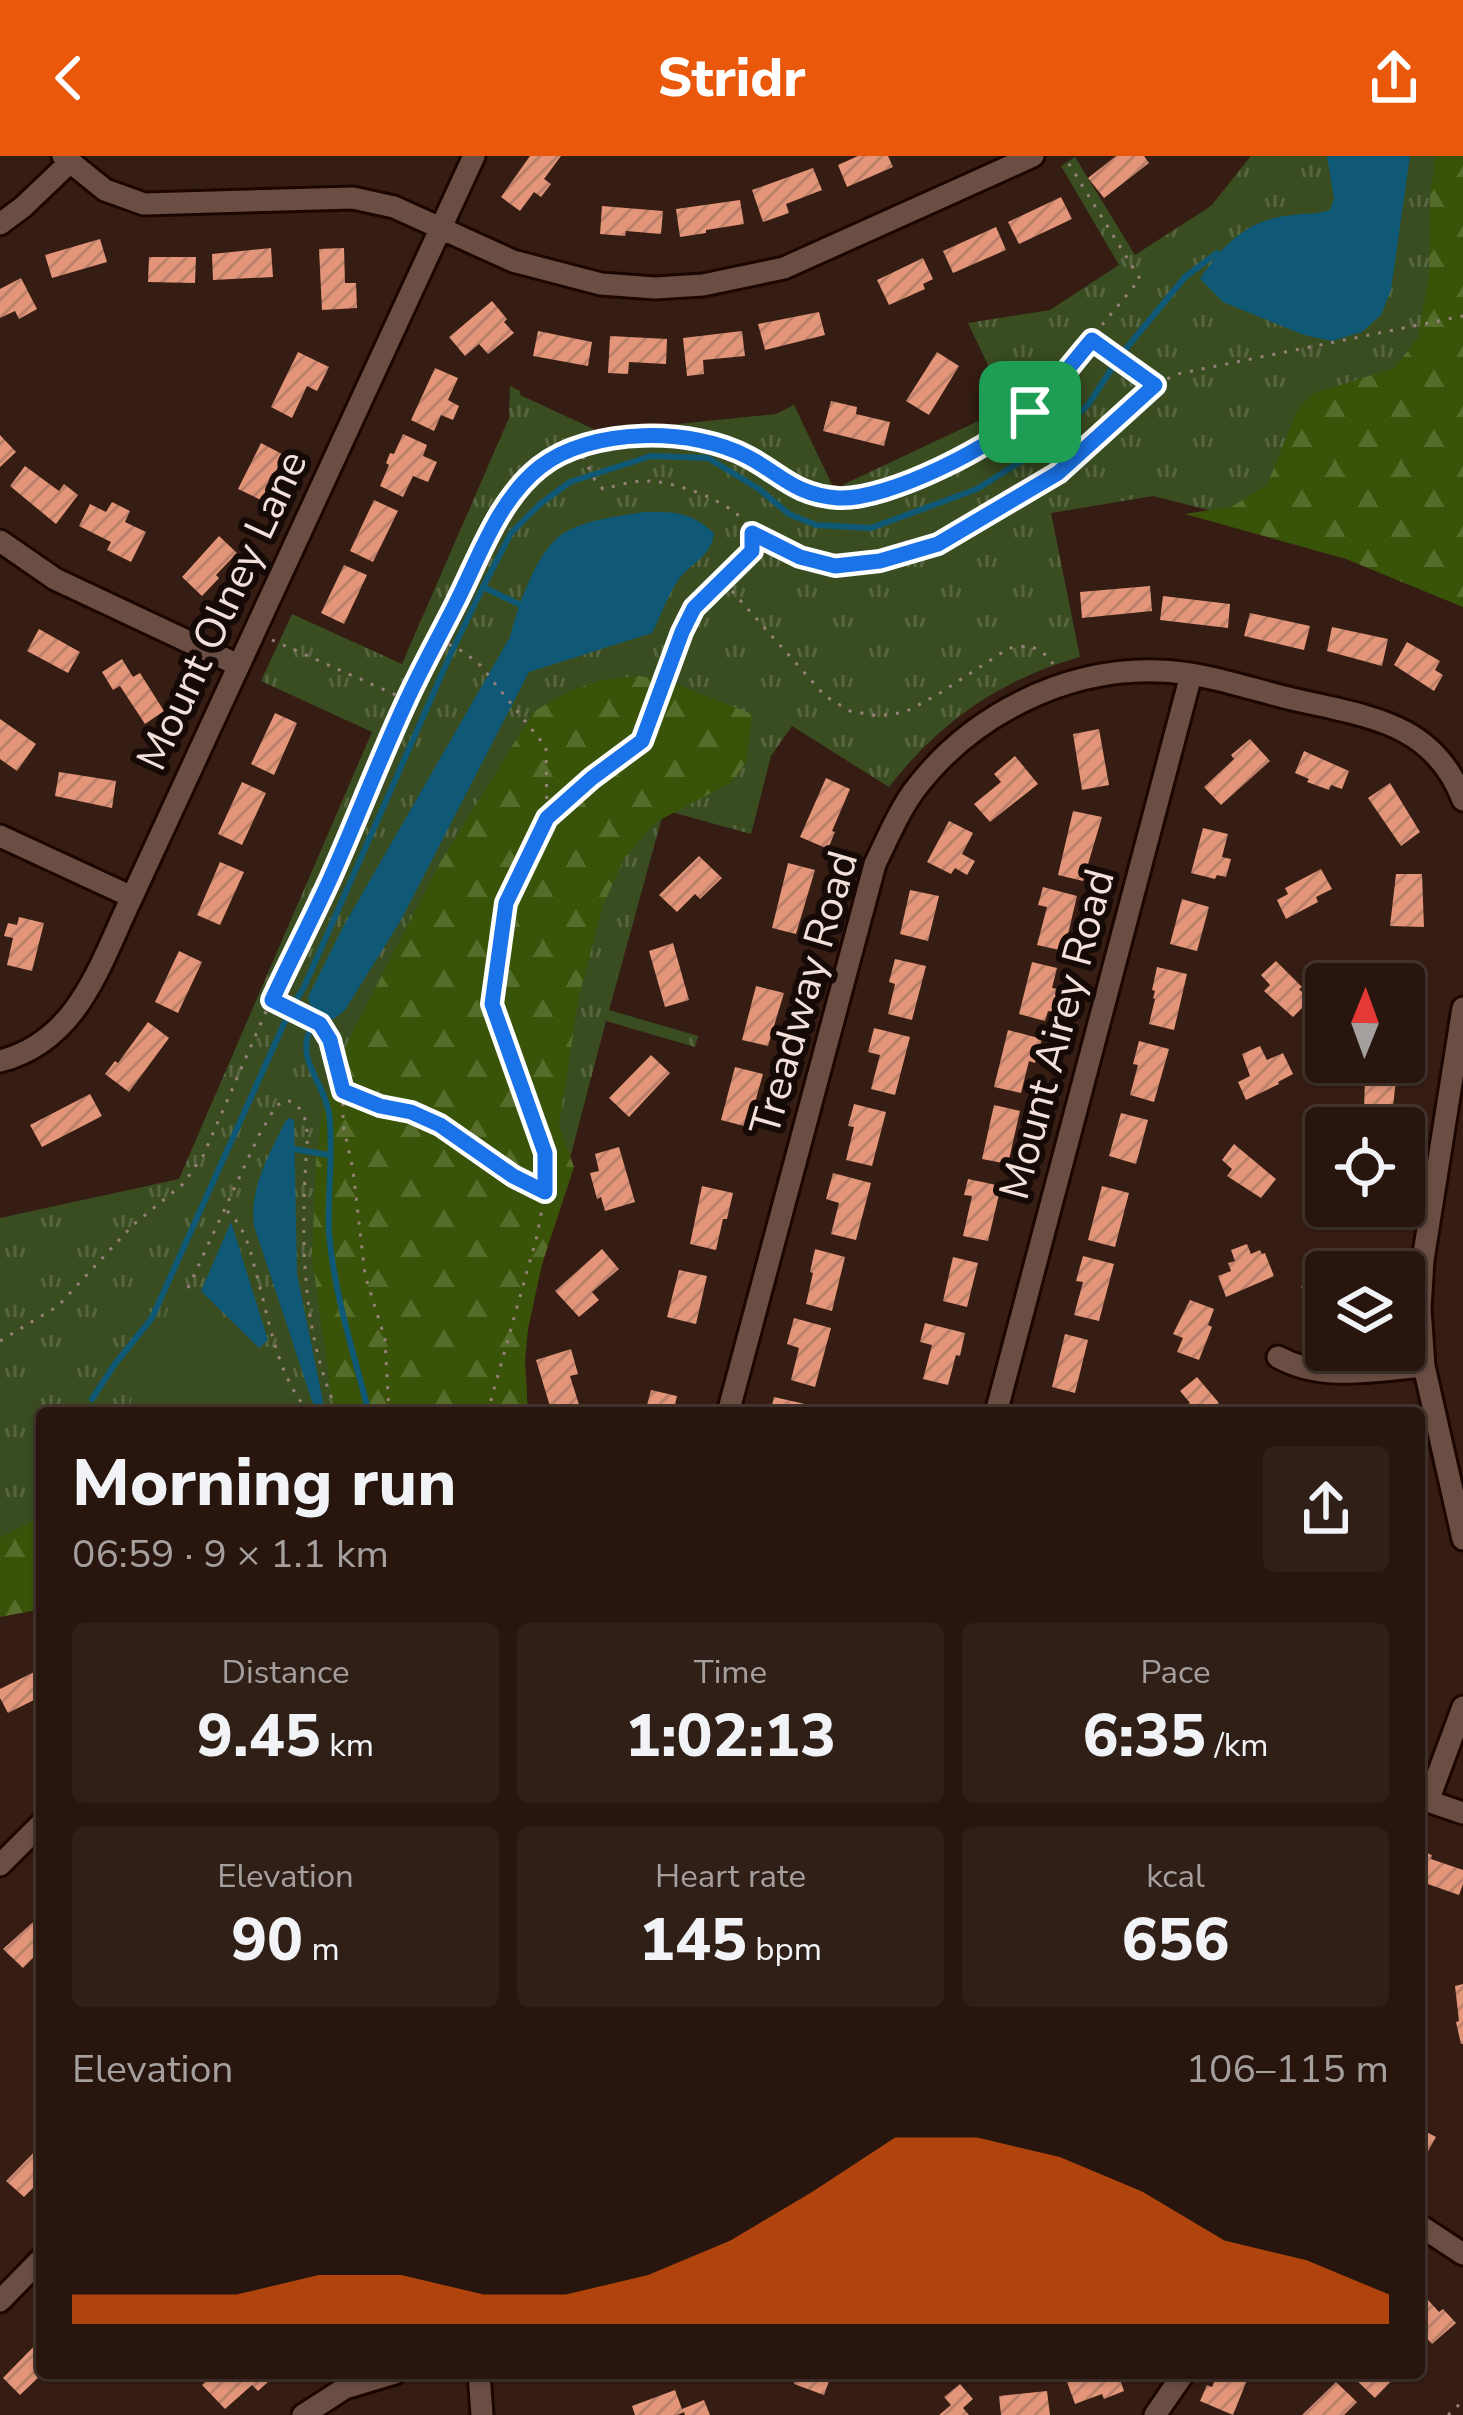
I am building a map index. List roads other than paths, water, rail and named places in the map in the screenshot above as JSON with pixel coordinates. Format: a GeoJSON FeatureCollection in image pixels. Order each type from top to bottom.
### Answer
{"type":"FeatureCollection","features":[{"type":"Feature","properties":{"kind":"street","name":"Mount Olney Lane"},"geometry":{"type":"LineString","coordinates":[[0,1061],[23,1055],[61,1029],[82,1000],[474,156]]}},
{"type":"Feature","properties":{"kind":"street"},"geometry":{"type":"LineString","coordinates":[[0,224],[23,207],[66,159],[105,190],[144,204],[353,198],[394,207],[513,261],[601,284],[703,285],[784,268],[1033,156]]}},
{"type":"Feature","properties":{"kind":"street"},"geometry":{"type":"LineString","coordinates":[[0,541],[55,579],[238,665]]}},
{"type":"Feature","properties":{"kind":"street","name":"Treadway Road"},"geometry":{"type":"LineString","coordinates":[[730,1407],[875,864],[915,790],[954,747],[1003,710],[1041,692],[1121,672],[1160,671],[1372,716],[1405,729],[1428,746],[1456,782],[1463,800]]}},
{"type":"Feature","properties":{"kind":"street","name":"Mount Airey Road"},"geometry":{"type":"LineString","coordinates":[[998,1407],[1191,675]]}},
{"type":"Feature","properties":{"kind":"street"},"geometry":{"type":"LineString","coordinates":[[0,836],[132,896]]}},
{"type":"Feature","properties":{"kind":"street"},"geometry":{"type":"LineString","coordinates":[[1424,1251],[1463,1008]]}},
{"type":"Feature","properties":{"kind":"street"},"geometry":{"type":"LineString","coordinates":[[1278,1357],[1305,1369]]}},
{"type":"Feature","properties":{"kind":"street"},"geometry":{"type":"LineString","coordinates":[[1425,1370],[1463,1539]]}},
{"type":"Feature","properties":{"kind":"street"},"geometry":{"type":"LineString","coordinates":[[1315,1371],[1355,1371]]}},
{"type":"Feature","properties":{"kind":"street"},"geometry":{"type":"LineString","coordinates":[[1425,1794],[1463,1707]]}},
{"type":"Feature","properties":{"kind":"street"},"geometry":{"type":"LineString","coordinates":[[1425,1800],[1463,1814]]}},
{"type":"Feature","properties":{"kind":"street"},"geometry":{"type":"LineString","coordinates":[[0,1865],[36,1829]]}},
{"type":"Feature","properties":{"kind":"street"},"geometry":{"type":"LineString","coordinates":[[1425,2229],[1463,2254]]}},
{"type":"Feature","properties":{"kind":"street"},"geometry":{"type":"LineString","coordinates":[[0,2301],[36,2264]]}},
{"type":"Feature","properties":{"kind":"street"},"geometry":{"type":"LineString","coordinates":[[303,2415],[345,2388],[375,2379]]}},
{"type":"Feature","properties":{"kind":"street"},"geometry":{"type":"LineString","coordinates":[[479,2379],[482,2415]]}},
{"type":"Feature","properties":{"kind":"street"},"geometry":{"type":"LineString","coordinates":[[1155,2415],[1180,2379]]}},
{"type":"Feature","properties":{"kind":"water"},"geometry":{"type":"Polygon","coordinates":[[[1327,156],[1410,156],[1391,290],[1381,315],[1362,332],[1332,341],[1304,335],[1223,302],[1200,279],[1228,244],[1250,228],[1276,217],[1330,210],[1334,199],[1327,156]]]}},
{"type":"Feature","properties":{"kind":"water"},"geometry":{"type":"Polygon","coordinates":[[[644,512],[697,520],[714,533],[710,548],[679,579],[652,633],[529,672],[401,920],[345,1010],[334,1019],[317,1019],[308,997],[343,927],[510,637],[524,593],[548,548],[569,530],[644,512]]]}},
{"type":"Feature","properties":{"kind":"water"},"geometry":{"type":"Polygon","coordinates":[[[294,1120],[297,1274],[322,1407],[312,1401],[254,1226],[257,1185],[285,1122],[294,1120]]]}},
{"type":"Feature","properties":{"kind":"water"},"geometry":{"type":"Polygon","coordinates":[[[231,1222],[268,1340],[259,1348],[201,1291],[231,1222]]]}},
{"type":"Feature","properties":{"kind":"waterway"},"geometry":{"type":"LineString","coordinates":[[293,1005],[483,587],[511,533],[540,504],[570,482],[651,456],[708,458],[789,514],[816,525],[871,528],[977,489],[1039,450],[1088,405],[1120,356],[1185,277],[1217,253]]}},
{"type":"Feature","properties":{"kind":"waterway"},"geometry":{"type":"LineString","coordinates":[[483,587],[523,606]]}},
{"type":"Feature","properties":{"kind":"waterway"},"geometry":{"type":"LineString","coordinates":[[92,1399],[152,1318],[287,1017]]}},
{"type":"Feature","properties":{"kind":"waterway"},"geometry":{"type":"LineString","coordinates":[[311,1027],[308,1061],[329,1113],[332,1256],[367,1407]]}},
{"type":"Feature","properties":{"kind":"waterway"},"geometry":{"type":"LineString","coordinates":[[294,1149],[329,1155]]}}]}
